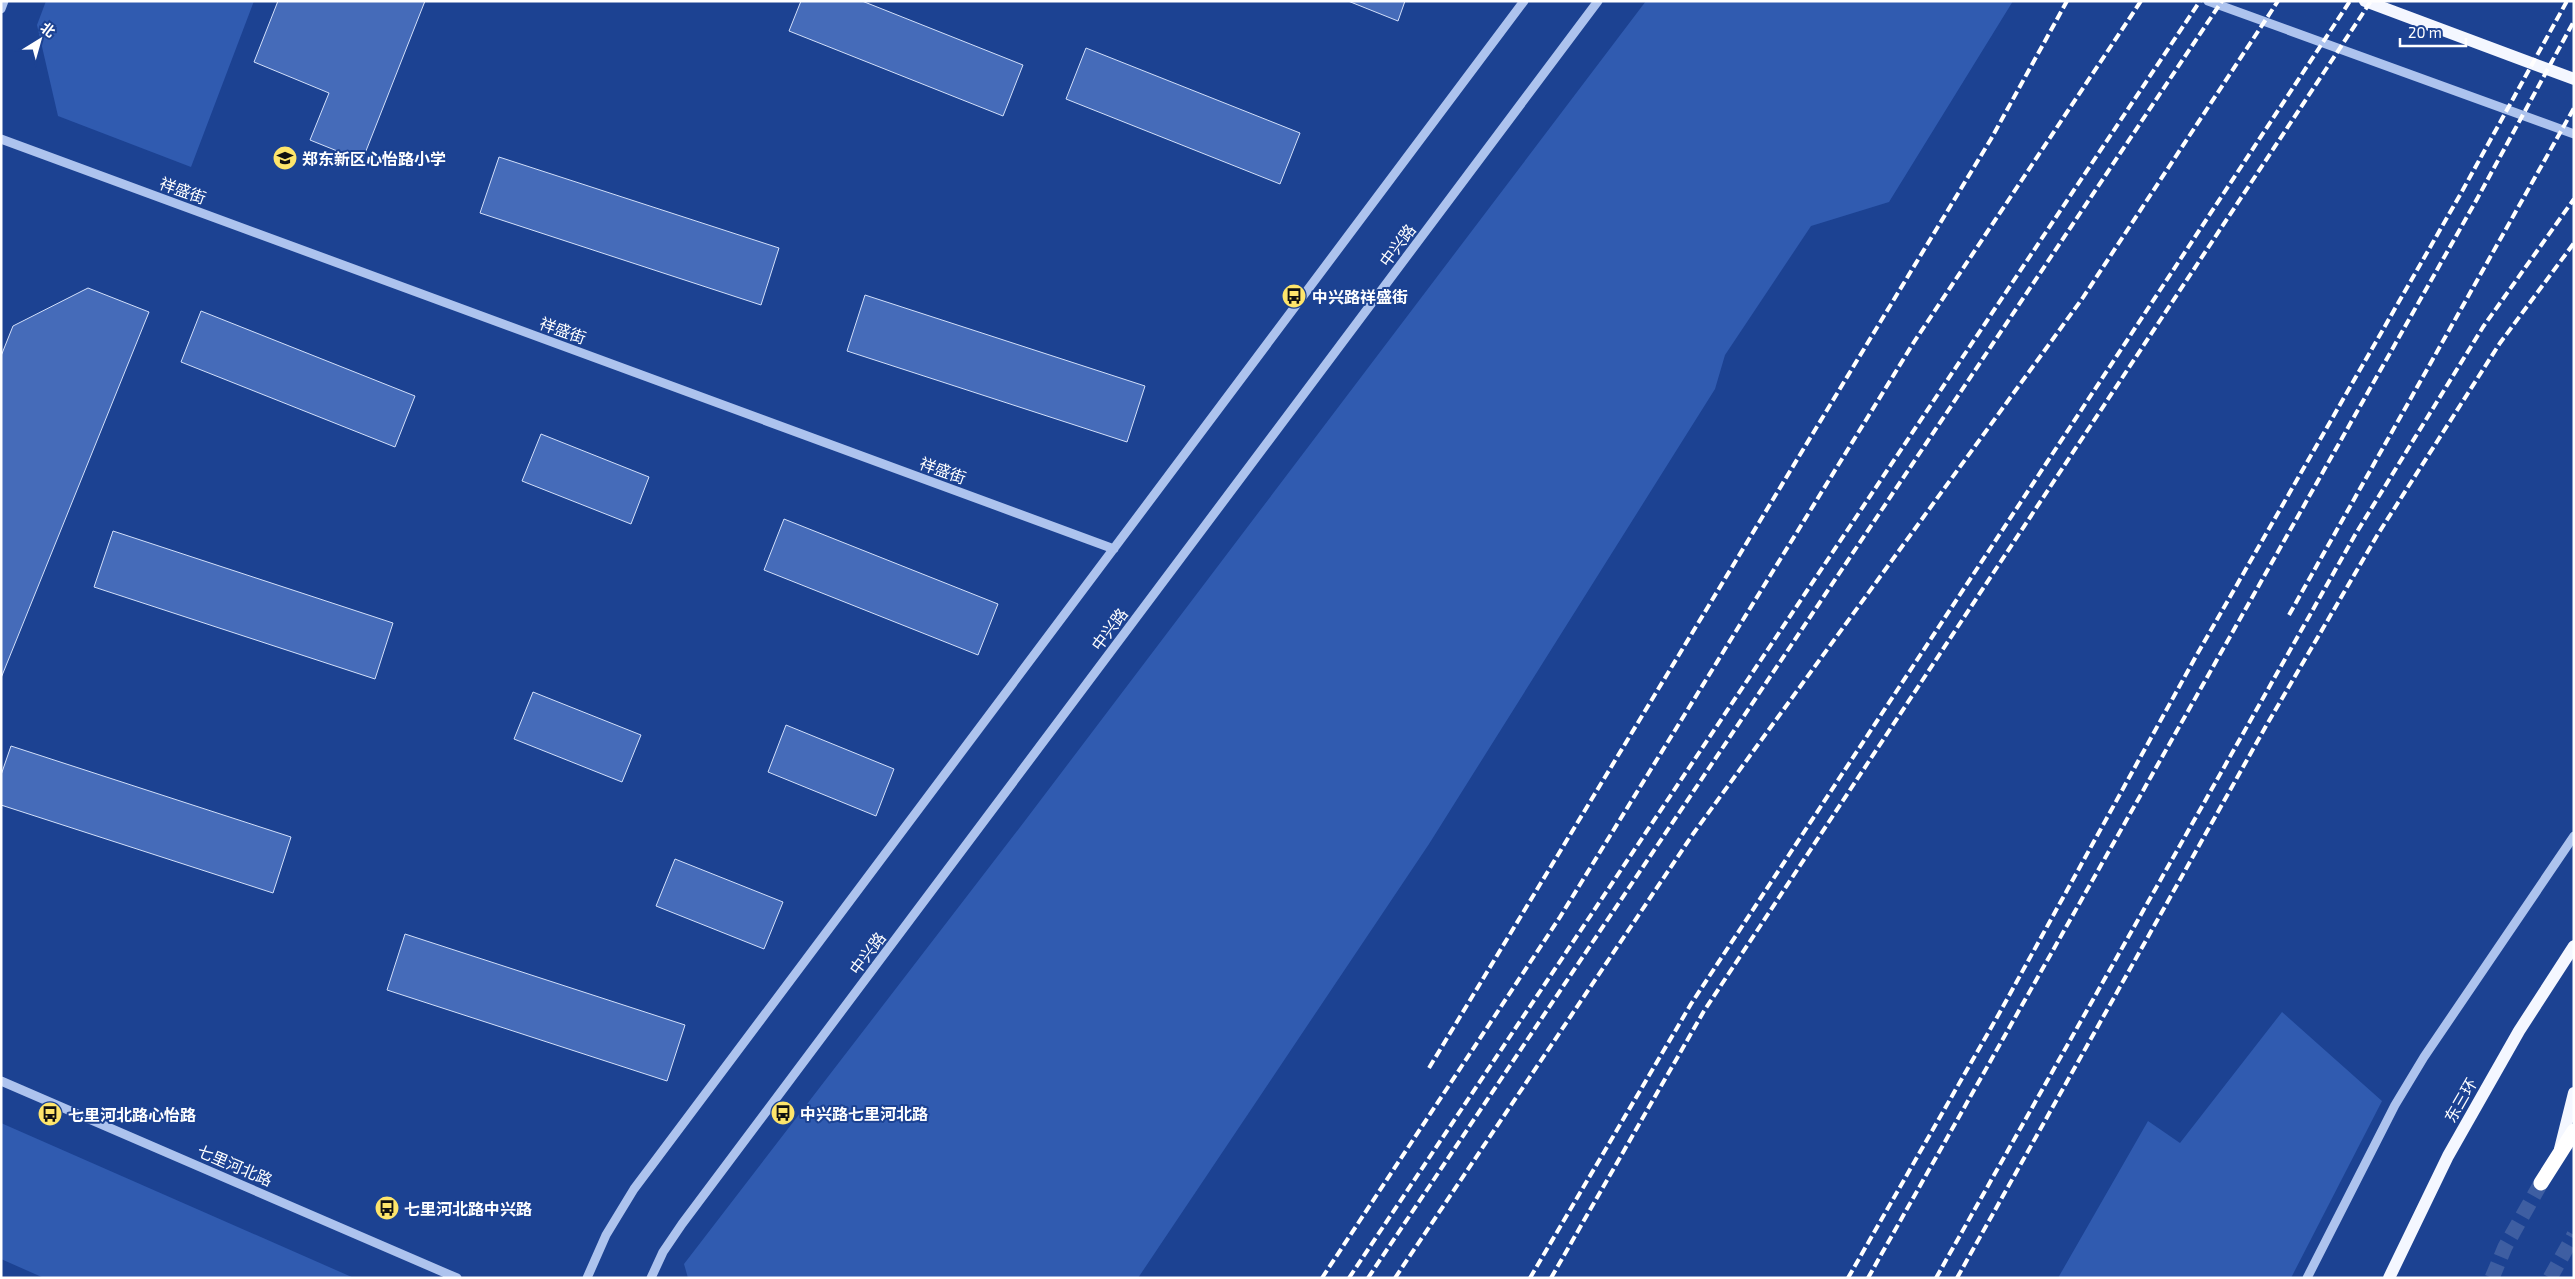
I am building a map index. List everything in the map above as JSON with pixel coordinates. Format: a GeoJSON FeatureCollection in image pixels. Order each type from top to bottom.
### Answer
{"type":"FeatureCollection","features":[{"type":"Feature","properties":{"kind":"highway"},"geometry":{"type":"LineString","coordinates":[[2541,1183],[2574,1131]]}},
{"type":"Feature","properties":{"kind":"main road"},"geometry":{"type":"LineString","coordinates":[[2365,1],[2574,78]]}},
{"type":"Feature","properties":{"kind":"main road","name":"东三环"},"geometry":{"type":"LineString","coordinates":[[2389,1278],[2448,1156],[2519,1031],[2574,946]]}},
{"type":"Feature","properties":{"kind":"main road"},"geometry":{"type":"LineString","coordinates":[[2559,1156],[2574,1093]]}},
{"type":"Feature","properties":{"kind":"street"},"geometry":{"type":"LineString","coordinates":[[1,9],[4,1]]}},
{"type":"Feature","properties":{"kind":"street"},"geometry":{"type":"LineString","coordinates":[[587,1278],[606,1235],[634,1189],[1524,1]]}},
{"type":"Feature","properties":{"kind":"street","name":"中兴路"},"geometry":{"type":"LineString","coordinates":[[651,1278],[663,1252],[682,1224],[1598,1]]}},
{"type":"Feature","properties":{"kind":"street"},"geometry":{"type":"LineString","coordinates":[[2208,1],[2574,134]]}},
{"type":"Feature","properties":{"kind":"street","name":"祥盛街"},"geometry":{"type":"LineString","coordinates":[[1,139],[1114,549]]}},
{"type":"Feature","properties":{"kind":"street"},"geometry":{"type":"LineString","coordinates":[[2308,1278],[2395,1106],[2424,1057],[2574,836]]}},
{"type":"Feature","properties":{"kind":"street","name":"七里河北路"},"geometry":{"type":"LineString","coordinates":[[1,1081],[457,1278]]}},
{"type":"Feature","properties":{"kind":"shaded area"},"geometry":{"type":"Polygon","coordinates":[[[46,1],[254,1],[191,167],[58,116],[37,25],[46,1]]]}},
{"type":"Feature","properties":{"kind":"shaded area"},"geometry":{"type":"Polygon","coordinates":[[[1646,1],[2013,1],[1889,202],[1811,226],[1725,355],[1715,389],[1429,844],[1138,1278],[688,1278],[684,1264],[1024,822],[1646,1]]]}},
{"type":"Feature","properties":{"kind":"shaded area"},"geometry":{"type":"Polygon","coordinates":[[[2282,1012],[2382,1101],[2291,1278],[2058,1278],[2148,1121],[2180,1143],[2282,1012]]]}},
{"type":"Feature","properties":{"kind":"shaded area"},"geometry":{"type":"Polygon","coordinates":[[[1,1123],[354,1278],[44,1278],[1,1259],[1,1123]]]}},
{"type":"Feature","properties":{"kind":"building"},"geometry":{"type":"Polygon","coordinates":[[[278,1],[425,1],[362,161],[310,140],[329,93],[254,62],[278,1]]]}},
{"type":"Feature","properties":{"kind":"building"},"geometry":{"type":"Polygon","coordinates":[[[801,1],[862,1],[1023,65],[1003,116],[789,31],[801,1]]]}},
{"type":"Feature","properties":{"kind":"building"},"geometry":{"type":"Polygon","coordinates":[[[1348,1],[1405,1],[1398,21],[1348,1]]]}},
{"type":"Feature","properties":{"kind":"building"},"geometry":{"type":"Polygon","coordinates":[[[1086,48],[1300,133],[1280,184],[1066,99],[1086,48]]]}},
{"type":"Feature","properties":{"kind":"building"},"geometry":{"type":"Polygon","coordinates":[[[499,157],[779,248],[761,305],[480,213],[499,157]]]}},
{"type":"Feature","properties":{"kind":"building"},"geometry":{"type":"Polygon","coordinates":[[[88,288],[149,312],[1,678],[1,356],[13,326],[88,288]]]}},
{"type":"Feature","properties":{"kind":"building"},"geometry":{"type":"Polygon","coordinates":[[[865,295],[1145,386],[1127,442],[847,351],[865,295]]]}},
{"type":"Feature","properties":{"kind":"building"},"geometry":{"type":"Polygon","coordinates":[[[201,311],[415,396],[395,447],[181,362],[201,311]]]}},
{"type":"Feature","properties":{"kind":"building"},"geometry":{"type":"Polygon","coordinates":[[[541,434],[649,477],[631,524],[522,481],[541,434]]]}},
{"type":"Feature","properties":{"kind":"building"},"geometry":{"type":"Polygon","coordinates":[[[784,519],[998,604],[978,655],[764,570],[784,519]]]}},
{"type":"Feature","properties":{"kind":"building"},"geometry":{"type":"Polygon","coordinates":[[[113,531],[393,623],[375,679],[94,587],[113,531]]]}},
{"type":"Feature","properties":{"kind":"building"},"geometry":{"type":"Polygon","coordinates":[[[533,692],[641,735],[622,782],[514,739],[533,692]]]}},
{"type":"Feature","properties":{"kind":"building"},"geometry":{"type":"Polygon","coordinates":[[[786,725],[894,769],[876,816],[768,772],[786,725]]]}},
{"type":"Feature","properties":{"kind":"building"},"geometry":{"type":"Polygon","coordinates":[[[11,746],[291,837],[273,893],[1,805],[1,775],[11,746]]]}},
{"type":"Feature","properties":{"kind":"building"},"geometry":{"type":"Polygon","coordinates":[[[675,859],[783,902],[764,949],[656,906],[675,859]]]}},
{"type":"Feature","properties":{"kind":"building"},"geometry":{"type":"Polygon","coordinates":[[[405,934],[685,1025],[667,1081],[387,990],[405,934]]]}},
{"type":"Feature","properties":{"kind":"tunnel"},"geometry":{"type":"LineString","coordinates":[[2492,1278],[2505,1247],[2541,1183]]}},
{"type":"Feature","properties":{"kind":"tunnel"},"geometry":{"type":"LineString","coordinates":[[2550,1278],[2574,1235]]}},
{"type":"Feature","properties":{"kind":"railway"},"geometry":{"type":"LineString","coordinates":[[1429,1068],[1991,139],[2067,1]]}},
{"type":"Feature","properties":{"kind":"railway"},"geometry":{"type":"LineString","coordinates":[[1322,1278],[1560,917],[1914,342],[2141,1]]}},
{"type":"Feature","properties":{"kind":"railway"},"geometry":{"type":"LineString","coordinates":[[1349,1278],[2200,1]]}},
{"type":"Feature","properties":{"kind":"railway"},"geometry":{"type":"LineString","coordinates":[[1368,1278],[2222,1]]}},
{"type":"Feature","properties":{"kind":"railway"},"geometry":{"type":"LineString","coordinates":[[1395,1278],[1693,834],[2082,299],[2278,1]]}},
{"type":"Feature","properties":{"kind":"railway"},"geometry":{"type":"LineString","coordinates":[[1530,1278],[1691,1004],[2350,1]]}},
{"type":"Feature","properties":{"kind":"railway"},"geometry":{"type":"LineString","coordinates":[[1551,1278],[1704,1011],[2371,1]]}},
{"type":"Feature","properties":{"kind":"railway"},"geometry":{"type":"LineString","coordinates":[[1848,1278],[2000,1012],[2195,658],[2460,195],[2567,1]]}},
{"type":"Feature","properties":{"kind":"railway"},"geometry":{"type":"LineString","coordinates":[[1868,1278],[2477,199],[2574,21]]}},
{"type":"Feature","properties":{"kind":"railway"},"geometry":{"type":"LineString","coordinates":[[2289,615],[2574,108]]}},
{"type":"Feature","properties":{"kind":"railway"},"geometry":{"type":"LineString","coordinates":[[1936,1278],[2355,535],[2483,327],[2574,199]]}},
{"type":"Feature","properties":{"kind":"railway"},"geometry":{"type":"LineString","coordinates":[[1957,1278],[2266,726],[2378,534],[2500,343],[2574,243]]}},
{"type":"Feature","properties":{"kind":"place","name":"郑东新区心怡路小学"},"geometry":{"type":"Point","coordinates":[285,158]}},
{"type":"Feature","properties":{"kind":"place","name":"中兴路祥盛街"},"geometry":{"type":"Point","coordinates":[1294,296]}},
{"type":"Feature","properties":{"kind":"place","name":"中兴路七里河北路"},"geometry":{"type":"Point","coordinates":[783,1113]}},
{"type":"Feature","properties":{"kind":"place","name":"七里河北路心怡路"},"geometry":{"type":"Point","coordinates":[50,1114]}},
{"type":"Feature","properties":{"kind":"place","name":"七里河北路中兴路"},"geometry":{"type":"Point","coordinates":[387,1208]}}]}
